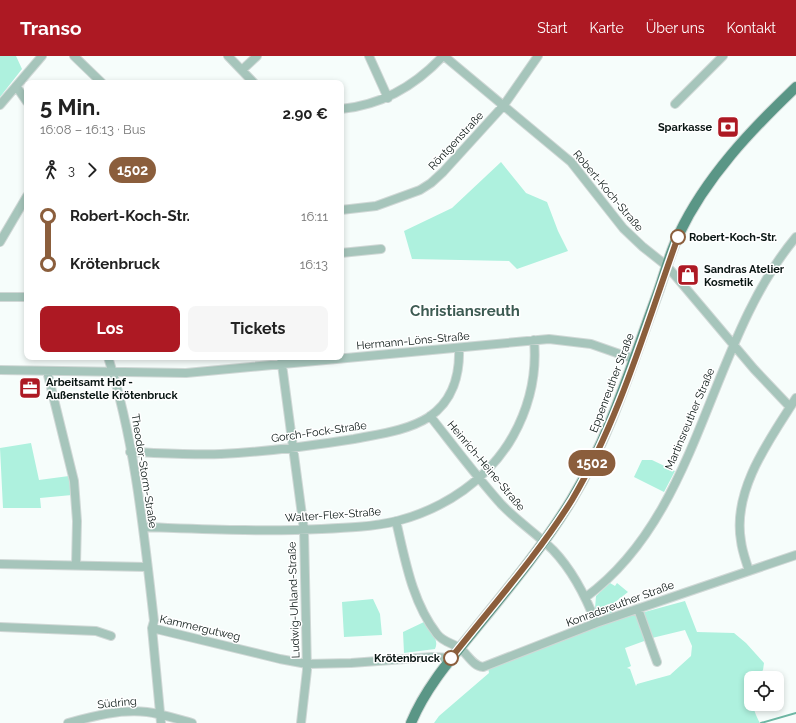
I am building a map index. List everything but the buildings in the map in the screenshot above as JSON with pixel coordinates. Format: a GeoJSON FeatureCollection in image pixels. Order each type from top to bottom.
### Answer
{"type":"FeatureCollection","features":[{"type":"Feature","properties":{"kind":"main road","name":"Eppenreuther Straße"},"geometry":{"type":"LineString","coordinates":[[411,723],[426,693],[451,658],[544,542],[572,499],[591,465],[606,433],[679,234],[688,217],[716,174],[764,118],[796,87]]}},
{"type":"Feature","properties":{"kind":"street"},"geometry":{"type":"LineString","coordinates":[[0,105],[42,56]]}},
{"type":"Feature","properties":{"kind":"street"},"geometry":{"type":"LineString","coordinates":[[74,56],[99,80]]}},
{"type":"Feature","properties":{"kind":"street"},"geometry":{"type":"LineString","coordinates":[[228,56],[251,80]]}},
{"type":"Feature","properties":{"kind":"street"},"geometry":{"type":"LineString","coordinates":[[242,70],[258,56]]}},
{"type":"Feature","properties":{"kind":"street"},"geometry":{"type":"LineString","coordinates":[[369,56],[388,98]]}},
{"type":"Feature","properties":{"kind":"street"},"geometry":{"type":"LineString","coordinates":[[344,109],[362,106],[388,98],[413,84],[443,56]]}},
{"type":"Feature","properties":{"kind":"street","name":"Robert-Koch-Straße"},"geometry":{"type":"LineString","coordinates":[[443,56],[571,162],[623,228],[643,247],[667,266],[734,345],[790,407]]}},
{"type":"Feature","properties":{"kind":"street","name":"Röntgenstraße"},"geometry":{"type":"LineString","coordinates":[[344,210],[376,206],[420,190],[431,183],[443,172],[504,105],[538,56]]}},
{"type":"Feature","properties":{"kind":"street"},"geometry":{"type":"LineString","coordinates":[[675,104],[723,56]]}},
{"type":"Feature","properties":{"kind":"street"},"geometry":{"type":"LineString","coordinates":[[16,86],[24,98]]}},
{"type":"Feature","properties":{"kind":"street"},"geometry":{"type":"LineString","coordinates":[[0,242],[24,201]]}},
{"type":"Feature","properties":{"kind":"street","name":"Martinsreuther Straße"},"geometry":{"type":"LineString","coordinates":[[586,597],[605,582],[626,559],[662,507],[687,456],[734,345],[771,269],[796,237]]}},
{"type":"Feature","properties":{"kind":"street"},"geometry":{"type":"LineString","coordinates":[[344,253],[381,249]]}},
{"type":"Feature","properties":{"kind":"street"},"geometry":{"type":"LineString","coordinates":[[0,297],[24,298]]}},
{"type":"Feature","properties":{"kind":"street","name":"Hermann-Löns-Straße"},"geometry":{"type":"LineString","coordinates":[[344,356],[459,348],[534,340],[578,341],[603,347],[634,359]]}},
{"type":"Feature","properties":{"kind":"street","name":"Walter-Flex-Straße"},"geometry":{"type":"LineString","coordinates":[[142,527],[304,530],[343,528],[396,521],[418,515],[446,502],[480,478],[509,444],[524,414],[532,385],[535,358],[534,340]]}},
{"type":"Feature","properties":{"kind":"street","name":"Gorch-Fock-Straße"},"geometry":{"type":"LineString","coordinates":[[130,452],[222,454],[293,447],[381,434],[404,428],[430,416],[447,398],[453,388],[459,363],[459,348]]}},
{"type":"Feature","properties":{"kind":"street","name":"Theodor-Storm-Straße"},"geometry":{"type":"LineString","coordinates":[[109,360],[122,405],[147,567]]}},
{"type":"Feature","properties":{"kind":"street","name":"Hermann-Löns-Straße"},"geometry":{"type":"LineString","coordinates":[[0,370],[186,373],[295,360]]}},
{"type":"Feature","properties":{"kind":"street","name":"Ludwig-Uhland-Straße"},"geometry":{"type":"LineString","coordinates":[[281,361],[304,530],[307,664],[301,723]]}},
{"type":"Feature","properties":{"kind":"street"},"geometry":{"type":"LineString","coordinates":[[47,371],[74,481],[77,521],[76,565]]}},
{"type":"Feature","properties":{"kind":"street"},"geometry":{"type":"LineString","coordinates":[[748,571],[741,541],[741,510],[752,474],[796,398]]}},
{"type":"Feature","properties":{"kind":"street","name":"Heinrich-Heine-Straße"},"geometry":{"type":"LineString","coordinates":[[430,416],[501,504],[520,524],[544,542],[562,561],[586,597],[596,623]]}},
{"type":"Feature","properties":{"kind":"street"},"geometry":{"type":"LineString","coordinates":[[396,521],[410,581],[421,607],[437,634],[446,642],[459,648]]}},
{"type":"Feature","properties":{"kind":"street","name":"Konradsreuther Straße"},"geometry":{"type":"LineString","coordinates":[[459,648],[478,666],[483,667],[596,623],[796,555]]}},
{"type":"Feature","properties":{"kind":"street"},"geometry":{"type":"LineString","coordinates":[[0,564],[147,567]]}},
{"type":"Feature","properties":{"kind":"street","name":"Kammergutweg"},"geometry":{"type":"LineString","coordinates":[[147,567],[154,621],[152,628],[280,660],[307,664],[351,663],[432,657],[451,658]]}},
{"type":"Feature","properties":{"kind":"street"},"geometry":{"type":"LineString","coordinates":[[638,609],[657,662]]}},
{"type":"Feature","properties":{"kind":"street"},"geometry":{"type":"LineString","coordinates":[[0,627],[96,631],[111,636]]}},
{"type":"Feature","properties":{"kind":"street"},"geometry":{"type":"LineString","coordinates":[[152,628],[160,719]]}},
{"type":"Feature","properties":{"kind":"street","name":"Südring"},"geometry":{"type":"LineString","coordinates":[[68,723],[118,712],[148,712],[160,719],[192,723]]}},
{"type":"Feature","properties":{"kind":"green space"},"geometry":{"type":"Polygon","coordinates":[[[0,56],[16,56],[22,69],[0,97],[0,56]]]}},
{"type":"Feature","properties":{"kind":"green space"},"geometry":{"type":"Polygon","coordinates":[[[501,162],[526,193],[547,202],[558,231],[568,251],[517,269],[509,261],[412,259],[404,231],[452,208],[501,162]]]}},
{"type":"Feature","properties":{"kind":"green space"},"geometry":{"type":"Polygon","coordinates":[[[31,443],[39,480],[69,476],[72,495],[40,498],[41,508],[3,508],[0,448],[31,443]]]}},
{"type":"Feature","properties":{"kind":"green space"},"geometry":{"type":"Polygon","coordinates":[[[642,460],[652,460],[675,471],[664,492],[634,477],[642,460]]]}},
{"type":"Feature","properties":{"kind":"green space"},"geometry":{"type":"Polygon","coordinates":[[[610,583],[615,586],[617,583],[628,592],[610,606],[612,613],[599,616],[595,609],[596,596],[610,583]]]}},
{"type":"Feature","properties":{"kind":"green space"},"geometry":{"type":"Polygon","coordinates":[[[373,599],[380,614],[382,635],[344,637],[342,602],[373,599]]]}},
{"type":"Feature","properties":{"kind":"green space"},"geometry":{"type":"Polygon","coordinates":[[[685,601],[697,632],[734,633],[746,643],[764,663],[762,671],[744,671],[744,711],[755,711],[760,723],[434,723],[439,716],[489,673],[488,667],[635,612],[647,640],[625,648],[631,666],[627,668],[630,669],[636,686],[637,684],[670,675],[691,656],[692,646],[685,630],[652,638],[641,613],[685,601]]]}},
{"type":"Feature","properties":{"kind":"green space"},"geometry":{"type":"Polygon","coordinates":[[[424,622],[435,638],[435,649],[404,653],[403,632],[424,622]]]}},
{"type":"Feature","properties":{"kind":"waterway"},"geometry":{"type":"LineString","coordinates":[[761,723],[796,713]]}},
{"type":"Feature","properties":{"kind":"bus line","name":"1502"},"geometry":{"type":"LineString","coordinates":[[451,658],[544,542],[572,499],[588,470],[604,439],[628,378],[678,237]]}},
{"type":"Feature","properties":{"kind":"place","name":"Sparkasse"},"geometry":{"type":"Point","coordinates":[728,127]}},
{"type":"Feature","properties":{"kind":"place","name":"Robert-Koch-Str."},"geometry":{"type":"Point","coordinates":[678,237]}},
{"type":"Feature","properties":{"kind":"place","name":"Sandras Atelier Kosmetik"},"geometry":{"type":"Point","coordinates":[688,275]}},
{"type":"Feature","properties":{"kind":"place","name":"Arbeitsamt Hof - Außenstelle Krötenbruck"},"geometry":{"type":"Point","coordinates":[30,388]}},
{"type":"Feature","properties":{"kind":"place","name":"Krötenbruck"},"geometry":{"type":"Point","coordinates":[451,658]}},
{"type":"Feature","properties":{"kind":"district","name":"Christiansreuth"},"geometry":{"type":"Point","coordinates":[465,311]}}]}
